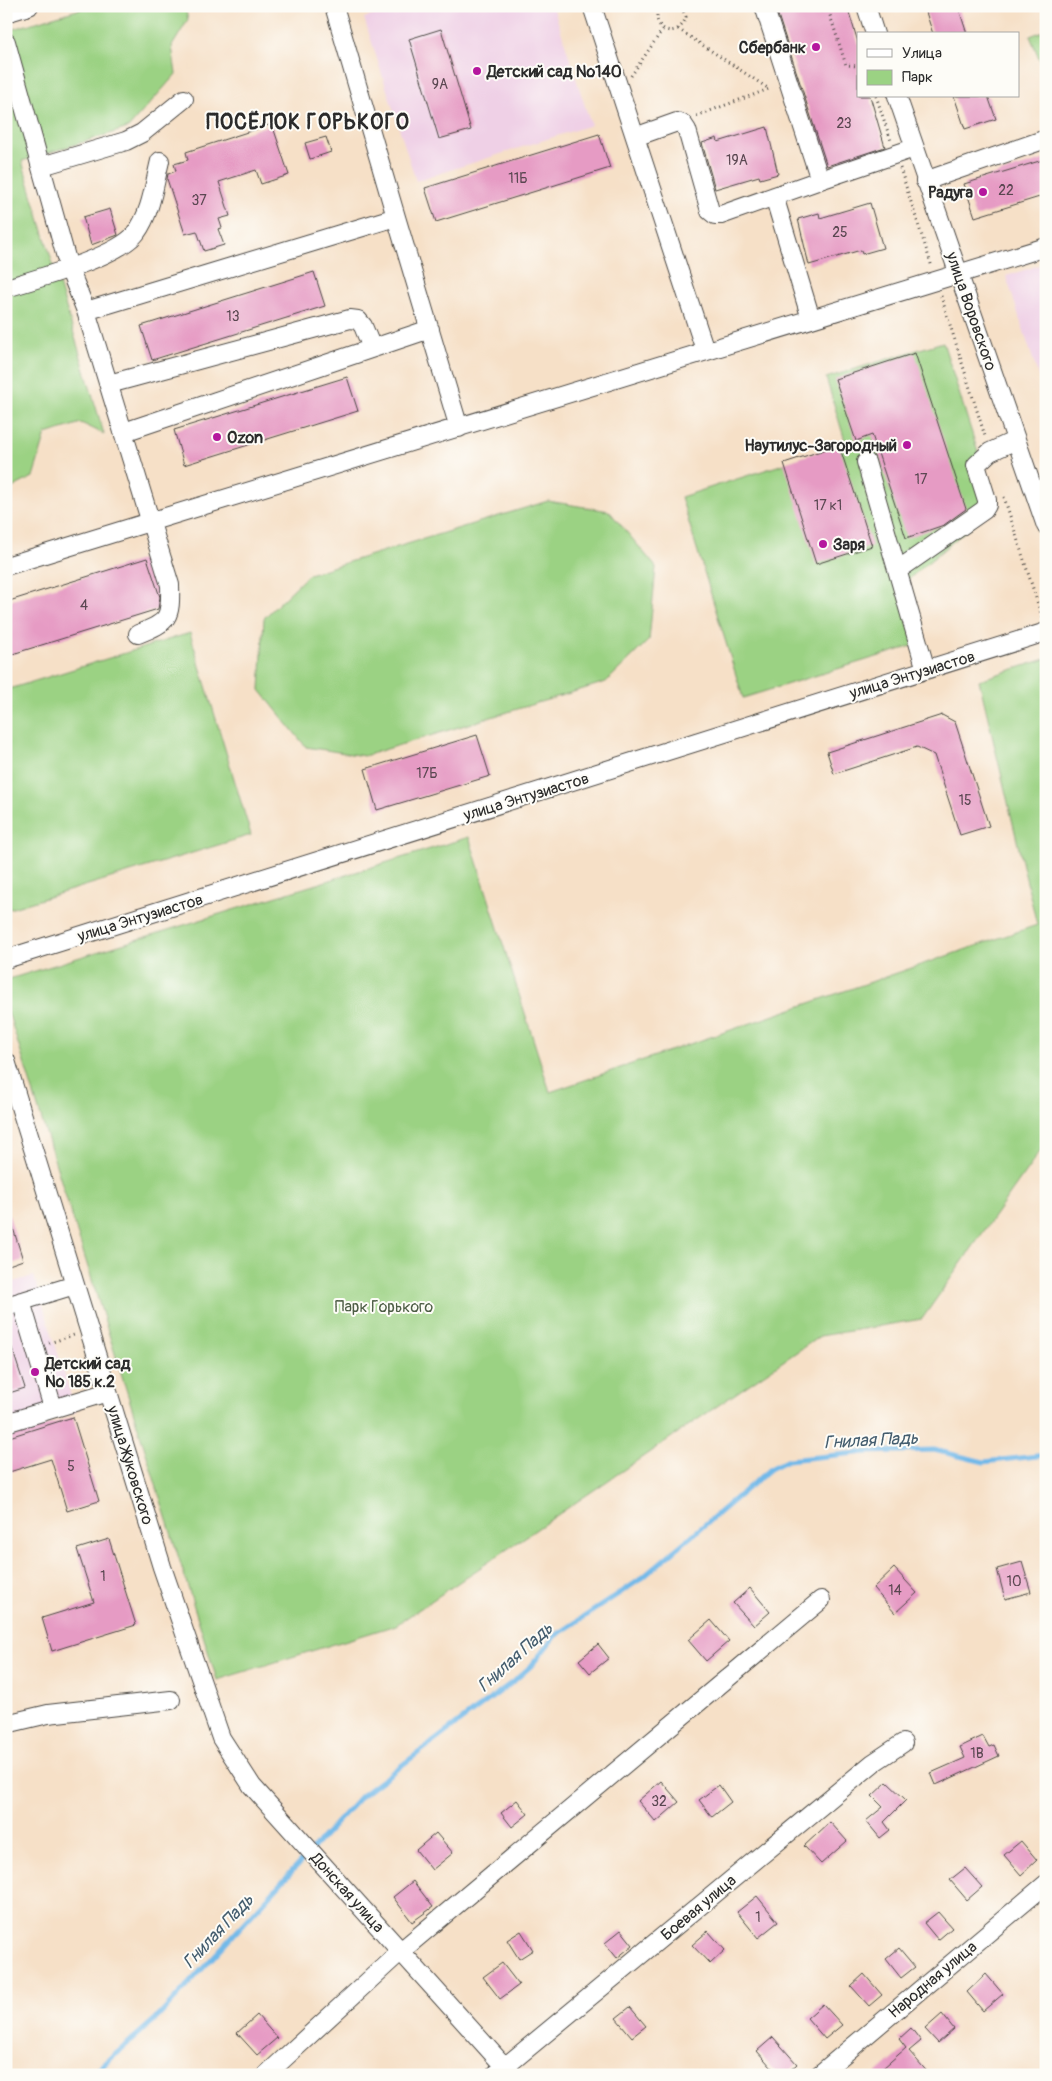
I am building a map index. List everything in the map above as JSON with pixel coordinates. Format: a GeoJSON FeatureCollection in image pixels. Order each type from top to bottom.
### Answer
{"type":"FeatureCollection","features":[{"type":"Feature","properties":{"kind":"street"},"geometry":{"type":"LineString","coordinates":[[6,13],[29,6]]}},
{"type":"Feature","properties":{"kind":"street"},"geometry":{"type":"LineString","coordinates":[[334,6],[459,428]]}},
{"type":"Feature","properties":{"kind":"street"},"geometry":{"type":"LineString","coordinates":[[592,6],[705,350]]}},
{"type":"Feature","properties":{"kind":"street"},"geometry":{"type":"LineString","coordinates":[[764,6],[820,180]]}},
{"type":"Feature","properties":{"kind":"street"},"geometry":{"type":"LineString","coordinates":[[866,6],[874,32]]}},
{"type":"Feature","properties":{"kind":"street"},"geometry":{"type":"LineString","coordinates":[[6,42],[69,268],[86,311],[170,585],[170,610],[166,620],[159,626],[138,634]]}},
{"type":"Feature","properties":{"kind":"street","name":"улица Воровского"},"geometry":{"type":"LineString","coordinates":[[897,98],[1046,526]]}},
{"type":"Feature","properties":{"kind":"street"},"geometry":{"type":"LineString","coordinates":[[42,166],[126,141],[142,133],[184,99]]}},
{"type":"Feature","properties":{"kind":"street"},"geometry":{"type":"LineString","coordinates":[[635,137],[677,122],[683,124],[687,130],[710,211],[715,215],[914,148]]}},
{"type":"Feature","properties":{"kind":"street"},"geometry":{"type":"LineString","coordinates":[[925,181],[1046,139]]}},
{"type":"Feature","properties":{"kind":"street"},"geometry":{"type":"LineString","coordinates":[[6,288],[69,268],[118,247],[135,235],[146,215],[160,161]]}},
{"type":"Feature","properties":{"kind":"street"},"geometry":{"type":"LineString","coordinates":[[774,196],[811,319]]}},
{"type":"Feature","properties":{"kind":"street"},"geometry":{"type":"LineString","coordinates":[[86,311],[396,218]]}},
{"type":"Feature","properties":{"kind":"street"},"geometry":{"type":"LineString","coordinates":[[6,566],[459,428],[705,350],[1046,247]]}},
{"type":"Feature","properties":{"kind":"street"},"geometry":{"type":"LineString","coordinates":[[109,384],[350,319],[358,320],[363,326],[372,348]]}},
{"type":"Feature","properties":{"kind":"street"},"geometry":{"type":"LineString","coordinates":[[124,432],[430,329]]}},
{"type":"Feature","properties":{"kind":"street"},"geometry":{"type":"LineString","coordinates":[[898,570],[984,510],[987,500],[976,465],[990,452],[1016,440]]}},
{"type":"Feature","properties":{"kind":"street"},"geometry":{"type":"LineString","coordinates":[[866,462],[926,670]]}},
{"type":"Feature","properties":{"kind":"street","name":"улица Энтузиастов"},"geometry":{"type":"LineString","coordinates":[[6,959],[926,670],[1044,626]]}},
{"type":"Feature","properties":{"kind":"street","name":"улица Жуковского"},"geometry":{"type":"LineString","coordinates":[[6,1061],[162,1567],[207,1695]]}},
{"type":"Feature","properties":{"kind":"street"},"geometry":{"type":"LineString","coordinates":[[53,1408],[34,1348],[13,1304],[75,1285]]}},
{"type":"Feature","properties":{"kind":"street"},"geometry":{"type":"LineString","coordinates":[[6,1423],[108,1392]]}},
{"type":"Feature","properties":{"kind":"street"},"geometry":{"type":"LineString","coordinates":[[266,2075],[401,1951],[821,1600]]}},
{"type":"Feature","properties":{"kind":"street","name":"Донская улица"},"geometry":{"type":"LineString","coordinates":[[207,1695],[222,1738],[252,1786],[401,1951],[504,2072]]}},
{"type":"Feature","properties":{"kind":"street"},"geometry":{"type":"LineString","coordinates":[[6,1724],[48,1714],[172,1700]]}},
{"type":"Feature","properties":{"kind":"street","name":"Боевая улица"},"geometry":{"type":"LineString","coordinates":[[504,2072],[873,1762],[903,1742]]}},
{"type":"Feature","properties":{"kind":"street","name":"Народная улица"},"geometry":{"type":"LineString","coordinates":[[819,2075],[1046,1884]]}},
{"type":"Feature","properties":{"kind":"path"},"geometry":{"type":"LineString","coordinates":[[659,7],[656,15],[658,23],[663,29],[670,31],[678,30],[684,24],[686,17],[682,6]]}},
{"type":"Feature","properties":{"kind":"path"},"geometry":{"type":"LineString","coordinates":[[827,6],[846,65],[857,66]]}},
{"type":"Feature","properties":{"kind":"path"},"geometry":{"type":"LineString","coordinates":[[620,92],[663,29]]}},
{"type":"Feature","properties":{"kind":"path"},"geometry":{"type":"LineString","coordinates":[[677,122],[769,89],[678,30]]}},
{"type":"Feature","properties":{"kind":"path"},"geometry":{"type":"LineString","coordinates":[[877,98],[937,281],[990,452]]}},
{"type":"Feature","properties":{"kind":"path"},"geometry":{"type":"LineString","coordinates":[[1002,489],[1044,626]]}},
{"type":"Feature","properties":{"kind":"path"},"geometry":{"type":"LineString","coordinates":[[34,1348],[89,1330]]}},
{"type":"Feature","properties":{"kind":"shaded area","name":"Детский сад №140"},"geometry":{"type":"Polygon","coordinates":[[[402,6],[553,6],[591,125],[416,181],[364,18],[402,6]]]}},
{"type":"Feature","properties":{"kind":"shaded area"},"geometry":{"type":"Polygon","coordinates":[[[1046,263],[1046,400],[1006,276],[1046,263]]]}},
{"type":"Feature","properties":{"kind":"shaded area","name":"Детский сад № 185 к.2"},"geometry":{"type":"Polygon","coordinates":[[[34,1276],[76,1412],[6,1433],[6,1284],[34,1276]]]}},
{"type":"Feature","properties":{"kind":"green space"},"geometry":{"type":"Polygon","coordinates":[[[91,6],[185,6],[188,20],[172,46],[176,74],[128,128],[22,161],[104,434],[81,423],[46,434],[33,477],[6,491],[6,31],[91,6]]]}},
{"type":"Feature","properties":{"kind":"green space"},"geometry":{"type":"Polygon","coordinates":[[[1046,30],[1046,75],[1030,36],[1046,30]]]}},
{"type":"Feature","properties":{"kind":"green space","name":"Заря"},"geometry":{"type":"Polygon","coordinates":[[[943,342],[995,506],[905,582],[922,643],[743,698],[681,497],[846,444],[826,378],[943,342]]]}},
{"type":"Feature","properties":{"kind":"green space"},"geometry":{"type":"Polygon","coordinates":[[[548,501],[609,511],[656,567],[649,640],[606,682],[364,756],[306,747],[260,690],[264,618],[309,574],[548,501]]]}},
{"type":"Feature","properties":{"kind":"green space"},"geometry":{"type":"Polygon","coordinates":[[[190,633],[251,835],[6,910],[6,690],[190,633]]]}},
{"type":"Feature","properties":{"kind":"green space","name":"Парк Горького"},"geometry":{"type":"Polygon","coordinates":[[[1046,659],[1046,1143],[922,1319],[820,1336],[396,1625],[217,1680],[6,1005],[6,980],[469,837],[550,1092],[1037,925],[979,680],[1046,659]]]}},
{"type":"Feature","properties":{"kind":"building"},"geometry":{"type":"Polygon","coordinates":[[[775,6],[847,6],[857,39],[857,98],[871,98],[885,147],[827,166],[775,6]]]}},
{"type":"Feature","properties":{"kind":"building"},"geometry":{"type":"Polygon","coordinates":[[[924,6],[958,6],[966,32],[932,32],[924,6]]]}},
{"type":"Feature","properties":{"kind":"building"},"geometry":{"type":"Polygon","coordinates":[[[441,29],[471,130],[439,139],[409,39],[441,29]]]}},
{"type":"Feature","properties":{"kind":"building"},"geometry":{"type":"Polygon","coordinates":[[[955,98],[989,98],[996,119],[965,129],[955,98]]]}},
{"type":"Feature","properties":{"kind":"building"},"geometry":{"type":"Polygon","coordinates":[[[272,124],[289,175],[261,184],[256,170],[219,182],[230,216],[219,219],[222,228],[218,229],[224,245],[204,251],[197,231],[185,234],[167,179],[168,174],[176,171],[174,164],[188,160],[186,152],[272,124]]]}},
{"type":"Feature","properties":{"kind":"building"},"geometry":{"type":"Polygon","coordinates":[[[767,127],[778,174],[760,179],[759,176],[715,189],[702,143],[717,138],[718,142],[767,127]]]}},
{"type":"Feature","properties":{"kind":"building"},"geometry":{"type":"Polygon","coordinates":[[[599,134],[610,168],[436,222],[425,188],[599,134]]]}},
{"type":"Feature","properties":{"kind":"building"},"geometry":{"type":"Polygon","coordinates":[[[326,137],[331,152],[310,159],[305,143],[326,137]]]}},
{"type":"Feature","properties":{"kind":"building"},"geometry":{"type":"Polygon","coordinates":[[[1046,159],[1046,195],[975,217],[964,184],[1046,159]]]}},
{"type":"Feature","properties":{"kind":"building"},"geometry":{"type":"Polygon","coordinates":[[[870,203],[883,248],[862,254],[861,250],[809,265],[798,219],[819,213],[820,218],[870,203]]]}},
{"type":"Feature","properties":{"kind":"building"},"geometry":{"type":"Polygon","coordinates":[[[110,209],[118,235],[91,245],[83,217],[110,209]]]}},
{"type":"Feature","properties":{"kind":"building"},"geometry":{"type":"Polygon","coordinates":[[[314,272],[325,306],[152,360],[141,326],[314,272]]]}},
{"type":"Feature","properties":{"kind":"building"},"geometry":{"type":"Polygon","coordinates":[[[915,353],[966,509],[944,525],[906,538],[872,435],[856,441],[835,379],[915,353]]]}},
{"type":"Feature","properties":{"kind":"building"},"geometry":{"type":"Polygon","coordinates":[[[347,377],[358,411],[184,465],[174,430],[347,377]]]}},
{"type":"Feature","properties":{"kind":"building"},"geometry":{"type":"Polygon","coordinates":[[[839,445],[872,546],[816,564],[784,463],[839,445]]]}},
{"type":"Feature","properties":{"kind":"building"},"geometry":{"type":"Polygon","coordinates":[[[147,558],[160,597],[158,609],[6,656],[6,602],[147,558]]]}},
{"type":"Feature","properties":{"kind":"building"},"geometry":{"type":"Polygon","coordinates":[[[942,715],[955,722],[989,826],[960,835],[934,755],[917,747],[834,774],[827,752],[942,715]]]}},
{"type":"Feature","properties":{"kind":"building"},"geometry":{"type":"Polygon","coordinates":[[[477,735],[490,776],[377,810],[365,769],[477,735]]]}},
{"type":"Feature","properties":{"kind":"building"},"geometry":{"type":"Polygon","coordinates":[[[9,1215],[23,1260],[6,1266],[6,1216],[9,1215]]]}},
{"type":"Feature","properties":{"kind":"building"},"geometry":{"type":"Polygon","coordinates":[[[6,1339],[9,1339],[25,1388],[6,1394],[6,1339]]]}},
{"type":"Feature","properties":{"kind":"building"},"geometry":{"type":"Polygon","coordinates":[[[73,1417],[99,1501],[67,1511],[51,1459],[6,1473],[6,1438],[73,1417]]]}},
{"type":"Feature","properties":{"kind":"building"},"geometry":{"type":"Polygon","coordinates":[[[109,1539],[136,1625],[52,1651],[42,1618],[94,1602],[77,1549],[109,1539]]]}},
{"type":"Feature","properties":{"kind":"building"},"geometry":{"type":"Polygon","coordinates":[[[1022,1562],[1031,1592],[1005,1599],[997,1569],[1022,1562]]]}},
{"type":"Feature","properties":{"kind":"building"},"geometry":{"type":"Polygon","coordinates":[[[894,1568],[917,1593],[895,1613],[873,1588],[894,1568]]]}},
{"type":"Feature","properties":{"kind":"building"},"geometry":{"type":"Polygon","coordinates":[[[750,1588],[770,1612],[754,1626],[733,1603],[750,1588]]]}},
{"type":"Feature","properties":{"kind":"building"},"geometry":{"type":"Polygon","coordinates":[[[711,1620],[729,1641],[706,1661],[688,1640],[711,1620]]]}},
{"type":"Feature","properties":{"kind":"building"},"geometry":{"type":"Polygon","coordinates":[[[598,1644],[609,1658],[590,1673],[579,1660],[598,1644]]]}},
{"type":"Feature","properties":{"kind":"building"},"geometry":{"type":"Polygon","coordinates":[[[983,1736],[989,1747],[994,1745],[999,1756],[936,1785],[931,1773],[965,1758],[960,1747],[983,1736]]]}},
{"type":"Feature","properties":{"kind":"building"},"geometry":{"type":"Polygon","coordinates":[[[661,1781],[679,1802],[656,1822],[638,1801],[661,1781]]]}},
{"type":"Feature","properties":{"kind":"building"},"geometry":{"type":"Polygon","coordinates":[[[887,1782],[906,1800],[884,1822],[890,1830],[880,1838],[866,1821],[883,1807],[872,1796],[887,1782]]]}},
{"type":"Feature","properties":{"kind":"building"},"geometry":{"type":"Polygon","coordinates":[[[719,1785],[731,1802],[712,1817],[699,1800],[719,1785]]]}},
{"type":"Feature","properties":{"kind":"building"},"geometry":{"type":"Polygon","coordinates":[[[517,1800],[528,1814],[512,1827],[501,1813],[517,1800]]]}},
{"type":"Feature","properties":{"kind":"building"},"geometry":{"type":"Polygon","coordinates":[[[830,1822],[847,1841],[821,1864],[804,1846],[830,1822]]]}},
{"type":"Feature","properties":{"kind":"building"},"geometry":{"type":"Polygon","coordinates":[[[436,1833],[453,1853],[432,1870],[416,1850],[436,1833]]]}},
{"type":"Feature","properties":{"kind":"building"},"geometry":{"type":"Polygon","coordinates":[[[1021,1841],[1037,1860],[1021,1875],[1004,1855],[1021,1841]]]}},
{"type":"Feature","properties":{"kind":"building"},"geometry":{"type":"Polygon","coordinates":[[[965,1868],[982,1887],[967,1900],[950,1880],[965,1868]]]}},
{"type":"Feature","properties":{"kind":"building"},"geometry":{"type":"Polygon","coordinates":[[[413,1881],[433,1907],[412,1922],[393,1897],[413,1881]]]}},
{"type":"Feature","properties":{"kind":"building"},"geometry":{"type":"Polygon","coordinates":[[[757,1896],[778,1922],[758,1938],[737,1912],[757,1896]]]}},
{"type":"Feature","properties":{"kind":"building"},"geometry":{"type":"Polygon","coordinates":[[[938,1912],[952,1928],[938,1940],[924,1923],[938,1912]]]}},
{"type":"Feature","properties":{"kind":"building"},"geometry":{"type":"Polygon","coordinates":[[[621,1930],[633,1945],[617,1958],[605,1943],[621,1930]]]}},
{"type":"Feature","properties":{"kind":"building"},"geometry":{"type":"Polygon","coordinates":[[[521,1931],[533,1950],[519,1959],[507,1940],[521,1931]]]}},
{"type":"Feature","properties":{"kind":"building"},"geometry":{"type":"Polygon","coordinates":[[[708,1931],[725,1950],[710,1964],[692,1945],[708,1931]]]}},
{"type":"Feature","properties":{"kind":"building"},"geometry":{"type":"Polygon","coordinates":[[[899,1948],[915,1967],[901,1978],[886,1959],[899,1948]]]}},
{"type":"Feature","properties":{"kind":"building"},"geometry":{"type":"Polygon","coordinates":[[[502,1963],[519,1985],[500,1999],[483,1977],[502,1963]]]}},
{"type":"Feature","properties":{"kind":"building"},"geometry":{"type":"Polygon","coordinates":[[[864,1974],[882,1995],[869,2006],[851,1986],[864,1974]]]}},
{"type":"Feature","properties":{"kind":"building"},"geometry":{"type":"Polygon","coordinates":[[[986,1974],[1003,1994],[983,2011],[967,1992],[986,1974]]]}},
{"type":"Feature","properties":{"kind":"building"},"geometry":{"type":"Polygon","coordinates":[[[823,2004],[842,2025],[825,2039],[807,2018],[823,2004]]]}},
{"type":"Feature","properties":{"kind":"building"},"geometry":{"type":"Polygon","coordinates":[[[630,2007],[646,2026],[632,2037],[616,2018],[630,2007]]]}},
{"type":"Feature","properties":{"kind":"building"},"geometry":{"type":"Polygon","coordinates":[[[942,2014],[954,2029],[938,2043],[925,2029],[942,2014]]]}},
{"type":"Feature","properties":{"kind":"building"},"geometry":{"type":"Polygon","coordinates":[[[257,2015],[277,2038],[257,2055],[237,2033],[257,2015]]]}},
{"type":"Feature","properties":{"kind":"building"},"geometry":{"type":"Polygon","coordinates":[[[911,2028],[921,2041],[909,2051],[930,2075],[875,2075],[906,2048],[899,2039],[911,2028]]]}},
{"type":"Feature","properties":{"kind":"building"},"geometry":{"type":"Polygon","coordinates":[[[773,2037],[797,2064],[785,2075],[778,2075],[757,2051],[773,2037]]]}},
{"type":"Feature","properties":{"kind":"waterway","name":"Гнилая Падь"},"geometry":{"type":"LineString","coordinates":[[92,2075],[159,2016],[361,1796],[514,1681],[531,1666],[555,1636],[641,1579],[770,1469],[788,1460],[866,1452],[934,1450],[984,1462],[1046,1455]]}},
{"type":"Feature","properties":{"kind":"place","name":"Сбербанк"},"geometry":{"type":"Point","coordinates":[816,47]}},
{"type":"Feature","properties":{"kind":"place","name":"Детский сад №140"},"geometry":{"type":"Point","coordinates":[477,71]}},
{"type":"Feature","properties":{"kind":"place","name":"Радуга"},"geometry":{"type":"Point","coordinates":[983,192]}},
{"type":"Feature","properties":{"kind":"place","name":"Ozon"},"geometry":{"type":"Point","coordinates":[217,437]}},
{"type":"Feature","properties":{"kind":"place","name":"Наутилус-Загородный"},"geometry":{"type":"Point","coordinates":[907,445]}},
{"type":"Feature","properties":{"kind":"place","name":"Заря"},"geometry":{"type":"Point","coordinates":[823,544]}},
{"type":"Feature","properties":{"kind":"place","name":"Детский сад № 185 к.2"},"geometry":{"type":"Point","coordinates":[35,1372]}},
{"type":"Feature","properties":{"kind":"district","name":"ПОСЁЛОК ГОРЬКОГО"},"geometry":{"type":"Point","coordinates":[308,122]}}]}
